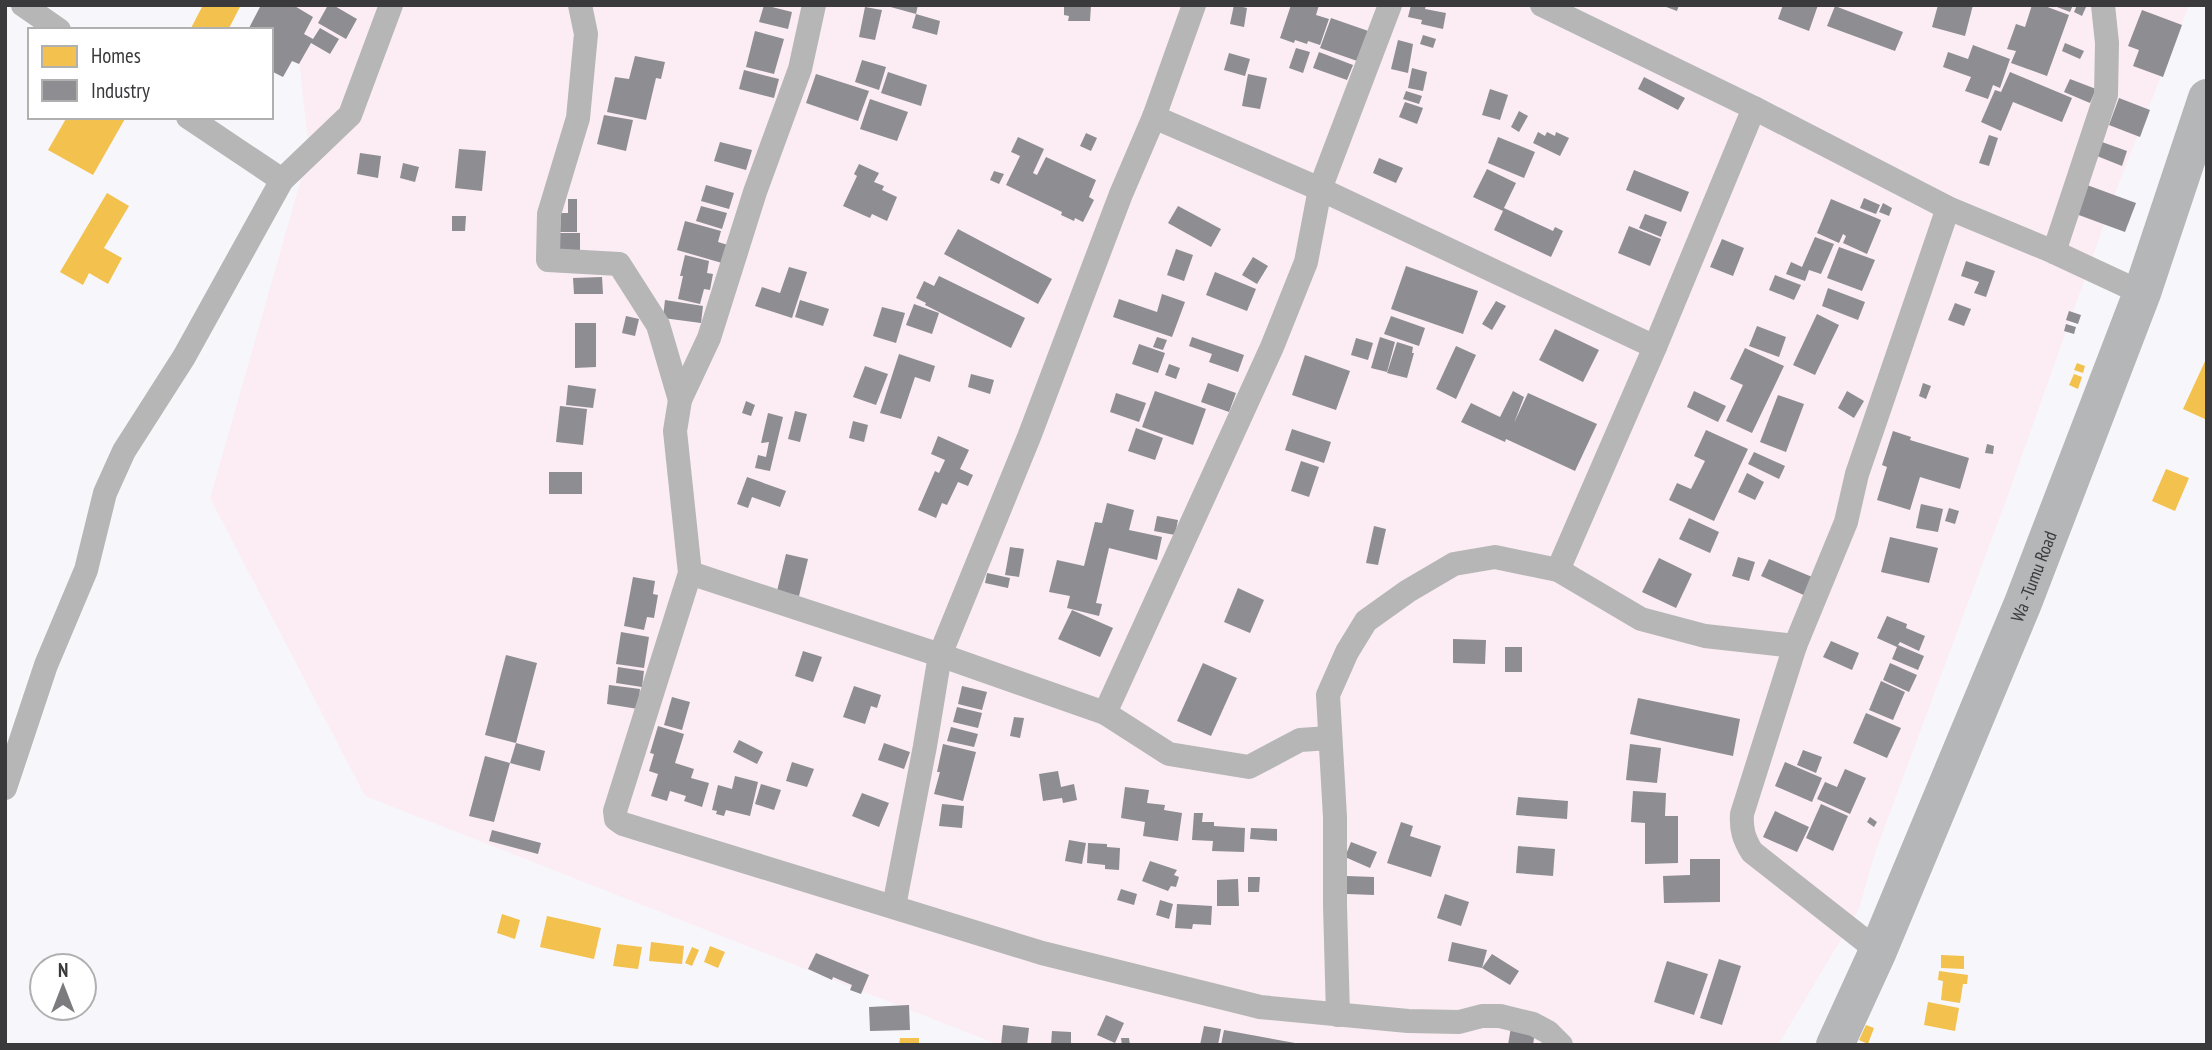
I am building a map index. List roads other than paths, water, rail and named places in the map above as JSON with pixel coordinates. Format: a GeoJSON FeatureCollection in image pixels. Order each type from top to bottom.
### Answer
{"type":"FeatureCollection","features":[{"type":"Feature","properties":{"kind":"highway","name":"Wa -Tumu Road"},"geometry":{"type":"LineString","coordinates":[[1835,1045],[1878,951],[2023,603],[2141,293],[2207,98]]}},
{"type":"Feature","properties":{"kind":"street"},"geometry":{"type":"LineString","coordinates":[[23,5],[57,28]]}},
{"type":"Feature","properties":{"kind":"street"},"geometry":{"type":"LineString","coordinates":[[5,788],[46,665],[86,570],[105,493],[124,451],[184,357],[282,180],[351,114],[391,5]]}},
{"type":"Feature","properties":{"kind":"street"},"geometry":{"type":"LineString","coordinates":[[580,5],[586,34],[578,118],[548,214],[548,260],[619,264],[658,325],[680,400]]}},
{"type":"Feature","properties":{"kind":"street"},"geometry":{"type":"LineString","coordinates":[[814,5],[800,69],[755,192],[709,338],[680,400],[676,431],[691,573],[615,811],[616,819],[623,824],[1042,953],[1260,1007],[1338,1014],[1410,1033],[1482,1016],[1500,1016],[1533,1024],[1548,1032],[1562,1045]]}},
{"type":"Feature","properties":{"kind":"street"},"geometry":{"type":"LineString","coordinates":[[894,906],[940,655],[1029,437],[1121,194],[1154,117],[1194,5]]}},
{"type":"Feature","properties":{"kind":"street"},"geometry":{"type":"LineString","coordinates":[[1105,713],[1272,347],[1306,262],[1320,189],[1390,5]]}},
{"type":"Feature","properties":{"kind":"street"},"geometry":{"type":"LineString","coordinates":[[1542,5],[1754,108],[1948,208],[2054,252],[2141,293]]}},
{"type":"Feature","properties":{"kind":"street"},"geometry":{"type":"LineString","coordinates":[[2054,252],[2106,95],[2107,43],[2103,5]]}},
{"type":"Feature","properties":{"kind":"street"},"geometry":{"type":"LineString","coordinates":[[1558,570],[1655,347],[1754,108]]}},
{"type":"Feature","properties":{"kind":"street"},"geometry":{"type":"LineString","coordinates":[[1154,117],[1320,189],[1655,347]]}},
{"type":"Feature","properties":{"kind":"street"},"geometry":{"type":"LineString","coordinates":[[191,119],[282,180]]}},
{"type":"Feature","properties":{"kind":"street"},"geometry":{"type":"LineString","coordinates":[[1878,951],[1752,852],[1744,838],[1742,814],[1795,646],[1846,522],[1857,474],[1948,208]]}},
{"type":"Feature","properties":{"kind":"street"},"geometry":{"type":"LineString","coordinates":[[1338,1014],[1335,817],[1328,695],[1347,652],[1366,621],[1408,591],[1454,564],[1495,557],[1558,570],[1641,619],[1705,636],[1795,646]]}},
{"type":"Feature","properties":{"kind":"street"},"geometry":{"type":"LineString","coordinates":[[691,573],[1105,713],[1169,754],[1249,767],[1300,740],[1329,738]]}}]}
